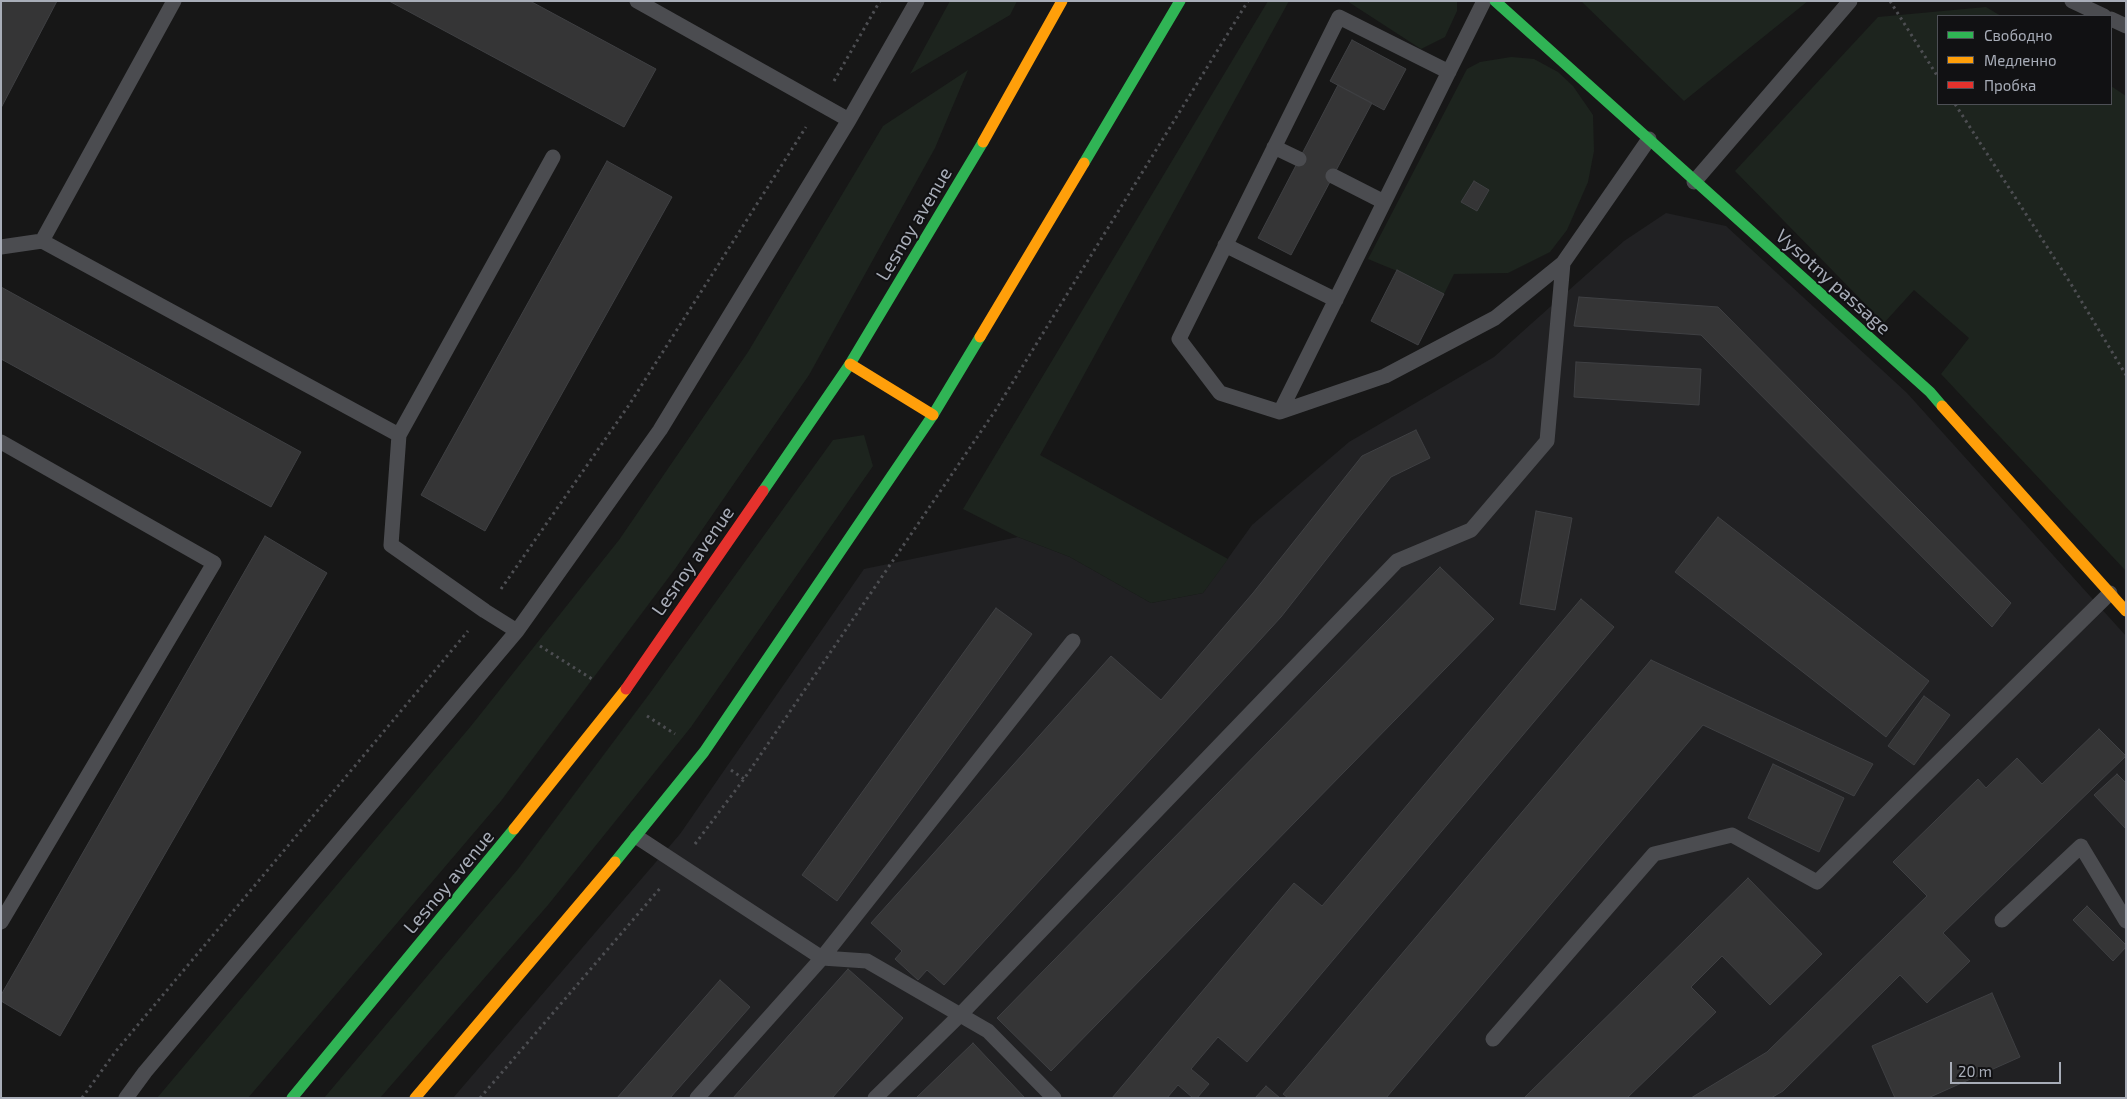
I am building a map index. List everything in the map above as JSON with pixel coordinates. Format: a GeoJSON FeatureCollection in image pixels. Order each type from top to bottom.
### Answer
{"type":"FeatureCollection","features":[{"type":"Feature","properties":{"kind":"main road","name":"Lesnoy avenue"},"geometry":{"type":"LineString","coordinates":[[292,1098],[494,856],[620,698],[850,364],[972,161],[1062,1]]}},
{"type":"Feature","properties":{"kind":"main road"},"geometry":{"type":"LineString","coordinates":[[416,1098],[637,837],[704,752],[933,416],[1180,1]]}},
{"type":"Feature","properties":{"kind":"main road","name":"Vysotny passage"},"geometry":{"type":"LineString","coordinates":[[1495,1],[1649,139],[1694,182],[1930,392],[2126,611]]}},
{"type":"Feature","properties":{"kind":"main road"},"geometry":{"type":"LineString","coordinates":[[850,364],[933,416]]}},
{"type":"Feature","properties":{"kind":"lane"},"geometry":{"type":"LineString","coordinates":[[42,241],[174,1]]}},
{"type":"Feature","properties":{"kind":"lane"},"geometry":{"type":"LineString","coordinates":[[637,1],[653,5],[849,120]]}},
{"type":"Feature","properties":{"kind":"lane"},"geometry":{"type":"LineString","coordinates":[[126,1098],[145,1072],[517,631],[660,430],[849,120],[917,1]]}},
{"type":"Feature","properties":{"kind":"lane"},"geometry":{"type":"LineString","coordinates":[[1280,412],[1484,1]]}},
{"type":"Feature","properties":{"kind":"lane"},"geometry":{"type":"LineString","coordinates":[[1694,182],[1850,1]]}},
{"type":"Feature","properties":{"kind":"lane"},"geometry":{"type":"LineString","coordinates":[[2072,1],[2102,15]]}},
{"type":"Feature","properties":{"kind":"lane"},"geometry":{"type":"LineString","coordinates":[[1449,72],[1339,17],[1179,339],[1220,392],[1280,412],[1394,372],[1495,318],[1563,263],[1649,139]]}},
{"type":"Feature","properties":{"kind":"lane"},"geometry":{"type":"LineString","coordinates":[[2112,19],[2126,26]]}},
{"type":"Feature","properties":{"kind":"lane"},"geometry":{"type":"LineString","coordinates":[[1274,147],[1299,159]]}},
{"type":"Feature","properties":{"kind":"lane"},"geometry":{"type":"LineString","coordinates":[[517,631],[485,612],[392,545],[399,435],[553,157]]}},
{"type":"Feature","properties":{"kind":"lane"},"geometry":{"type":"LineString","coordinates":[[1333,176],[1384,202]]}},
{"type":"Feature","properties":{"kind":"lane"},"geometry":{"type":"LineString","coordinates":[[1,247],[42,241],[399,435]]}},
{"type":"Feature","properties":{"kind":"lane"},"geometry":{"type":"LineString","coordinates":[[1225,245],[1336,300]]}},
{"type":"Feature","properties":{"kind":"lane"},"geometry":{"type":"LineString","coordinates":[[875,1098],[960,1015],[1396,561],[1470,530],[1547,440],[1563,263]]}},
{"type":"Feature","properties":{"kind":"lane"},"geometry":{"type":"LineString","coordinates":[[1,442],[214,563],[1,922]]}},
{"type":"Feature","properties":{"kind":"lane"},"geometry":{"type":"LineString","coordinates":[[1493,1039],[1654,854],[1732,835],[1818,882],[2110,593]]}},
{"type":"Feature","properties":{"kind":"lane"},"geometry":{"type":"LineString","coordinates":[[697,1098],[822,958],[1073,641]]}},
{"type":"Feature","properties":{"kind":"lane"},"geometry":{"type":"LineString","coordinates":[[637,837],[822,958],[867,961],[988,1031],[1054,1098]]}},
{"type":"Feature","properties":{"kind":"lane"},"geometry":{"type":"LineString","coordinates":[[2002,920],[2081,846],[2126,921]]}},
{"type":"Feature","properties":{"kind":"path"},"geometry":{"type":"LineString","coordinates":[[82,1098],[116,1051],[485,612],[630,405],[821,104],[880,1]]}},
{"type":"Feature","properties":{"kind":"path"},"geometry":{"type":"LineString","coordinates":[[480,1098],[679,865],[744,779],[995,411],[1248,1]]}},
{"type":"Feature","properties":{"kind":"path"},"geometry":{"type":"LineString","coordinates":[[1890,1],[1937,76]]}},
{"type":"Feature","properties":{"kind":"path"},"geometry":{"type":"LineString","coordinates":[[1956,105],[2071,284],[2126,375]]}},
{"type":"Feature","properties":{"kind":"shaded area"},"geometry":{"type":"Polygon","coordinates":[[[950,1],[1017,1],[1010,15],[910,74],[950,1]]]}},
{"type":"Feature","properties":{"kind":"shaded area"},"geometry":{"type":"Polygon","coordinates":[[[1268,1],[1289,1],[1040,455],[1228,559],[1203,593],[1151,603],[1070,557],[1018,537],[963,509],[1268,1]]]}},
{"type":"Feature","properties":{"kind":"shaded area"},"geometry":{"type":"Polygon","coordinates":[[[1347,1],[1457,1],[1457,11],[1445,37],[1421,49],[1347,1]]]}},
{"type":"Feature","properties":{"kind":"shaded area"},"geometry":{"type":"Polygon","coordinates":[[[1581,1],[1808,1],[1684,101],[1581,1]]]}},
{"type":"Feature","properties":{"kind":"shaded area"},"geometry":{"type":"Polygon","coordinates":[[[1986,7],[1999,15],[1937,15],[1937,105],[2112,105],[2112,87],[2126,96],[2126,571],[1941,374],[1969,338],[1914,290],[1884,323],[1735,171],[1878,17],[1986,7]]]}},
{"type":"Feature","properties":{"kind":"shaded area"},"geometry":{"type":"Polygon","coordinates":[[[1511,57],[1534,59],[1558,72],[1573,86],[1593,115],[1594,151],[1588,182],[1567,230],[1550,252],[1508,273],[1454,274],[1444,294],[1368,259],[1467,69],[1480,62],[1511,57]]]}},
{"type":"Feature","properties":{"kind":"shaded area"},"geometry":{"type":"Polygon","coordinates":[[[968,70],[935,148],[809,375],[675,569],[501,801],[248,1098],[157,1098],[471,726],[619,540],[748,352],[883,126],[968,70]]]}},
{"type":"Feature","properties":{"kind":"shaded area"},"geometry":{"type":"Polygon","coordinates":[[[1666,213],[1726,226],[1907,393],[2126,636],[2126,1098],[453,1098],[680,834],[864,569],[1018,537],[1070,557],[1151,603],[1203,593],[1252,525],[1349,442],[1494,357],[1624,241],[1666,213]]]}},
{"type":"Feature","properties":{"kind":"shaded area"},"geometry":{"type":"Polygon","coordinates":[[[864,435],[873,466],[691,727],[548,905],[380,1098],[324,1098],[518,869],[650,693],[833,440],[864,435]]]}},
{"type":"Feature","properties":{"kind":"building"},"geometry":{"type":"Polygon","coordinates":[[[1,1],[57,1],[1,108],[1,1]]]}},
{"type":"Feature","properties":{"kind":"building"},"geometry":{"type":"Polygon","coordinates":[[[389,1],[530,1],[656,69],[624,127],[389,1]]]}},
{"type":"Feature","properties":{"kind":"building"},"geometry":{"type":"Polygon","coordinates":[[[1352,40],[1406,69],[1384,110],[1330,81],[1352,40]]]}},
{"type":"Feature","properties":{"kind":"building"},"geometry":{"type":"Polygon","coordinates":[[[1338,85],[1372,103],[1291,255],[1258,238],[1338,85]]]}},
{"type":"Feature","properties":{"kind":"building"},"geometry":{"type":"Polygon","coordinates":[[[607,161],[672,197],[485,531],[421,495],[607,161]]]}},
{"type":"Feature","properties":{"kind":"building"},"geometry":{"type":"Polygon","coordinates":[[[1474,181],[1489,190],[1477,211],[1461,202],[1474,181]]]}},
{"type":"Feature","properties":{"kind":"building"},"geometry":{"type":"Polygon","coordinates":[[[1397,270],[1444,294],[1418,345],[1371,321],[1397,270]]]}},
{"type":"Feature","properties":{"kind":"building"},"geometry":{"type":"Polygon","coordinates":[[[1,287],[301,452],[271,507],[1,359],[1,287]]]}},
{"type":"Feature","properties":{"kind":"building"},"geometry":{"type":"Polygon","coordinates":[[[1579,297],[1718,307],[2011,603],[1992,627],[1701,335],[1574,326],[1579,297]]]}},
{"type":"Feature","properties":{"kind":"building"},"geometry":{"type":"Polygon","coordinates":[[[1576,362],[1701,369],[1699,405],[1574,397],[1576,362]]]}},
{"type":"Feature","properties":{"kind":"building"},"geometry":{"type":"Polygon","coordinates":[[[1416,430],[1430,458],[1391,477],[1281,617],[944,985],[927,970],[918,980],[895,959],[902,951],[871,923],[1111,656],[1161,700],[1253,593],[1362,456],[1416,430]]]}},
{"type":"Feature","properties":{"kind":"building"},"geometry":{"type":"Polygon","coordinates":[[[1536,511],[1572,518],[1555,610],[1520,604],[1536,511]]]}},
{"type":"Feature","properties":{"kind":"building"},"geometry":{"type":"Polygon","coordinates":[[[1718,517],[1929,681],[1886,737],[1675,572],[1718,517]]]}},
{"type":"Feature","properties":{"kind":"building"},"geometry":{"type":"Polygon","coordinates":[[[265,536],[327,573],[60,1036],[1,1001],[1,995],[265,536]]]}},
{"type":"Feature","properties":{"kind":"building"},"geometry":{"type":"Polygon","coordinates":[[[1440,567],[1494,619],[1051,1071],[997,1018],[1440,567]]]}},
{"type":"Feature","properties":{"kind":"building"},"geometry":{"type":"Polygon","coordinates":[[[1581,599],[1614,627],[1247,1062],[1218,1037],[1191,1069],[1209,1084],[1197,1098],[1193,1098],[1178,1085],[1167,1098],[1112,1098],[1294,883],[1322,906],[1581,599]]]}},
{"type":"Feature","properties":{"kind":"building"},"geometry":{"type":"Polygon","coordinates":[[[996,608],[1032,634],[837,901],[802,875],[996,608]]]}},
{"type":"Feature","properties":{"kind":"building"},"geometry":{"type":"Polygon","coordinates":[[[1651,660],[1873,764],[1854,796],[1703,725],[1386,1098],[1288,1098],[1283,1094],[1651,660]]]}},
{"type":"Feature","properties":{"kind":"building"},"geometry":{"type":"Polygon","coordinates":[[[1924,696],[1950,715],[1914,765],[1888,746],[1924,696]]]}},
{"type":"Feature","properties":{"kind":"building"},"geometry":{"type":"Polygon","coordinates":[[[2099,729],[2126,756],[1943,933],[1970,961],[1927,1003],[1900,975],[1783,1091],[1771,1098],[1691,1098],[1767,1052],[1927,896],[1893,862],[1978,779],[1986,788],[2017,758],[2042,784],[2099,729]]]}},
{"type":"Feature","properties":{"kind":"building"},"geometry":{"type":"Polygon","coordinates":[[[1773,764],[1844,798],[1819,852],[1748,818],[1773,764]]]}},
{"type":"Feature","properties":{"kind":"building"},"geometry":{"type":"Polygon","coordinates":[[[2117,774],[2126,783],[2126,829],[2094,795],[2117,774]]]}},
{"type":"Feature","properties":{"kind":"building"},"geometry":{"type":"Polygon","coordinates":[[[1748,878],[1822,954],[1770,1005],[1722,956],[1691,987],[1716,1012],[1627,1098],[1524,1098],[1748,878]]]}},
{"type":"Feature","properties":{"kind":"building"},"geometry":{"type":"Polygon","coordinates":[[[2087,906],[2126,945],[2113,961],[2073,920],[2087,906]]]}},
{"type":"Feature","properties":{"kind":"building"},"geometry":{"type":"Polygon","coordinates":[[[848,969],[903,1018],[832,1098],[733,1098],[848,969]]]}},
{"type":"Feature","properties":{"kind":"building"},"geometry":{"type":"Polygon","coordinates":[[[720,980],[750,1007],[670,1098],[617,1098],[720,980]]]}},
{"type":"Feature","properties":{"kind":"building"},"geometry":{"type":"Polygon","coordinates":[[[1992,993],[2020,1057],[1928,1098],[1895,1098],[1872,1046],[1992,993]]]}},
{"type":"Feature","properties":{"kind":"building"},"geometry":{"type":"Polygon","coordinates":[[[973,1043],[1025,1098],[916,1098],[973,1043]]]}},
{"type":"Feature","properties":{"kind":"building"},"geometry":{"type":"Polygon","coordinates":[[[1266,1086],[1280,1098],[1255,1098],[1266,1086]]]}},
{"type":"Feature","properties":{"kind":"traffic: fast"},"geometry":{"type":"LineString","coordinates":[[1084,163],[1180,1]]}},
{"type":"Feature","properties":{"kind":"traffic: fast"},"geometry":{"type":"LineString","coordinates":[[1495,1],[1930,392],[1942,406]]}},
{"type":"Feature","properties":{"kind":"traffic: fast"},"geometry":{"type":"LineString","coordinates":[[763,491],[850,364],[983,142]]}},
{"type":"Feature","properties":{"kind":"traffic: fast"},"geometry":{"type":"LineString","coordinates":[[615,862],[704,752],[933,415],[980,337]]}},
{"type":"Feature","properties":{"kind":"traffic: fast"},"geometry":{"type":"LineString","coordinates":[[292,1098],[514,829]]}},
{"type":"Feature","properties":{"kind":"traffic: slow"},"geometry":{"type":"LineString","coordinates":[[983,142],[1062,1]]}},
{"type":"Feature","properties":{"kind":"traffic: slow"},"geometry":{"type":"LineString","coordinates":[[980,337],[1084,163]]}},
{"type":"Feature","properties":{"kind":"traffic: slow"},"geometry":{"type":"LineString","coordinates":[[850,364],[933,415]]}},
{"type":"Feature","properties":{"kind":"traffic: slow"},"geometry":{"type":"LineString","coordinates":[[1942,406],[2126,611]]}},
{"type":"Feature","properties":{"kind":"traffic: slow"},"geometry":{"type":"LineString","coordinates":[[514,829],[626,689]]}},
{"type":"Feature","properties":{"kind":"traffic: slow"},"geometry":{"type":"LineString","coordinates":[[415,1098],[615,862]]}},
{"type":"Feature","properties":{"kind":"traffic: jam"},"geometry":{"type":"LineString","coordinates":[[626,689],[763,491]]}}]}
